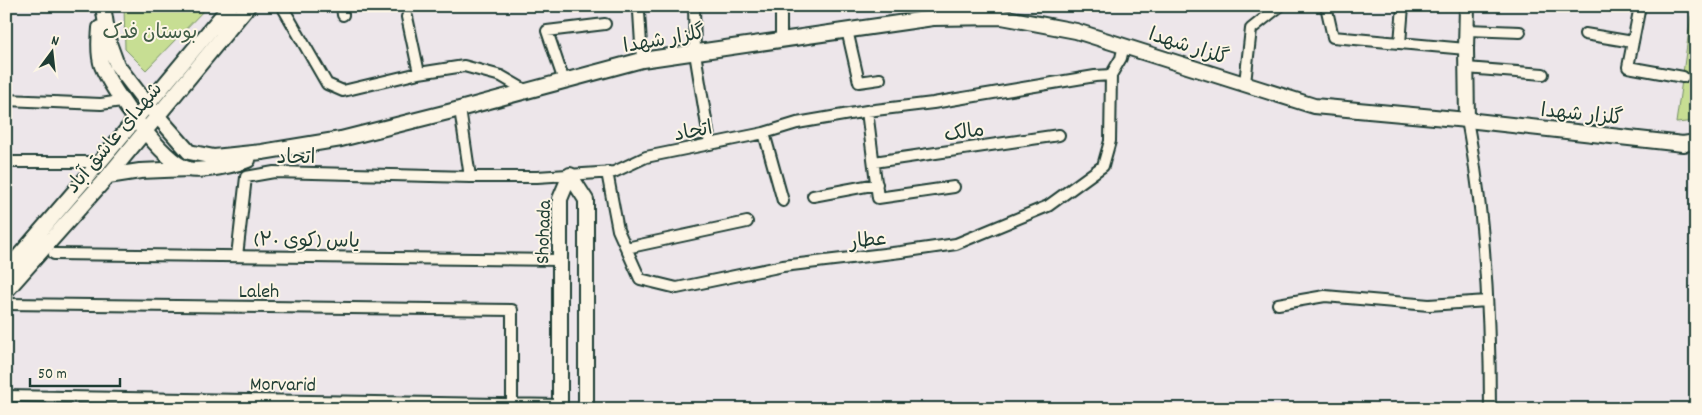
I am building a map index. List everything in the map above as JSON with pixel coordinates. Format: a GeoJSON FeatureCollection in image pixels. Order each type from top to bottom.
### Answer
{"type":"FeatureCollection","features":[{"type":"Feature","properties":{"kind":"street"},"geometry":{"type":"LineString","coordinates":[[103,6],[99,39],[102,65],[121,101],[144,130],[175,161],[188,169]]}},
{"type":"Feature","properties":{"kind":"street"},"geometry":{"type":"LineString","coordinates":[[103,6],[109,44],[117,65],[156,116],[189,152],[214,157],[262,152]]}},
{"type":"Feature","properties":{"kind":"street","name":"شهدای عاشق آباد"},"geometry":{"type":"LineString","coordinates":[[6,270],[13,256],[100,162],[230,6]]}},
{"type":"Feature","properties":{"kind":"street","name":"شهدای عاشق آباد"},"geometry":{"type":"LineString","coordinates":[[6,291],[108,176],[248,6]]}},
{"type":"Feature","properties":{"kind":"street"},"geometry":{"type":"LineString","coordinates":[[282,6],[327,84],[343,91],[419,73],[464,66],[501,76],[527,91]]}},
{"type":"Feature","properties":{"kind":"street"},"geometry":{"type":"LineString","coordinates":[[694,6],[695,52],[710,144]]}},
{"type":"Feature","properties":{"kind":"street"},"geometry":{"type":"LineString","coordinates":[[780,6],[781,40]]}},
{"type":"Feature","properties":{"kind":"street"},"geometry":{"type":"LineString","coordinates":[[1245,83],[1251,29],[1280,6]]}},
{"type":"Feature","properties":{"kind":"street"},"geometry":{"type":"LineString","coordinates":[[1326,6],[1333,37],[1466,49]]}},
{"type":"Feature","properties":{"kind":"street"},"geometry":{"type":"LineString","coordinates":[[1400,43],[1403,6]]}},
{"type":"Feature","properties":{"kind":"street"},"geometry":{"type":"LineString","coordinates":[[1467,6],[1467,120],[1477,171],[1490,340],[1490,409]]}},
{"type":"Feature","properties":{"kind":"street"},"geometry":{"type":"LineString","coordinates":[[1640,6],[1628,66],[1683,77]]}},
{"type":"Feature","properties":{"kind":"street"},"geometry":{"type":"LineString","coordinates":[[638,12],[642,60]]}},
{"type":"Feature","properties":{"kind":"street"},"geometry":{"type":"LineString","coordinates":[[407,17],[419,73]]}},
{"type":"Feature","properties":{"kind":"street","name":"گلزار شهدا"},"geometry":{"type":"LineString","coordinates":[[262,152],[341,139],[642,60],[933,18],[1002,18],[1076,31],[1314,106],[1467,120],[1683,144],[1696,142]]}},
{"type":"Feature","properties":{"kind":"street"},"geometry":{"type":"LineString","coordinates":[[564,81],[547,31],[605,24]]}},
{"type":"Feature","properties":{"kind":"street"},"geometry":{"type":"LineString","coordinates":[[847,30],[859,82],[880,79]]}},
{"type":"Feature","properties":{"kind":"street"},"geometry":{"type":"LineString","coordinates":[[1467,30],[1520,32]]}},
{"type":"Feature","properties":{"kind":"street"},"geometry":{"type":"LineString","coordinates":[[1585,34],[1633,42]]}},
{"type":"Feature","properties":{"kind":"street"},"geometry":{"type":"LineString","coordinates":[[1111,75],[1121,58],[1124,45]]}},
{"type":"Feature","properties":{"kind":"street"},"geometry":{"type":"LineString","coordinates":[[1466,68],[1544,74]]}},
{"type":"Feature","properties":{"kind":"street","name":"اتحاد"},"geometry":{"type":"LineString","coordinates":[[237,256],[246,177],[274,172],[470,177],[570,176],[614,172],[646,157],[764,133],[796,124],[867,111],[933,104],[1095,76],[1111,75]]}},
{"type":"Feature","properties":{"kind":"street","name":"عطار"},"geometry":{"type":"LineString","coordinates":[[607,172],[618,230],[640,280],[676,288],[783,266],[956,244],[1048,206],[1103,166],[1110,141],[1111,75]]}},
{"type":"Feature","properties":{"kind":"street"},"geometry":{"type":"LineString","coordinates":[[6,100],[101,104],[121,101]]}},
{"type":"Feature","properties":{"kind":"street"},"geometry":{"type":"LineString","coordinates":[[460,109],[470,177]]}},
{"type":"Feature","properties":{"kind":"street"},"geometry":{"type":"LineString","coordinates":[[867,111],[878,198],[954,187]]}},
{"type":"Feature","properties":{"kind":"street"},"geometry":{"type":"LineString","coordinates":[[764,133],[783,201]]}},
{"type":"Feature","properties":{"kind":"street","name":"مالک"},"geometry":{"type":"LineString","coordinates":[[874,162],[1059,135]]}},
{"type":"Feature","properties":{"kind":"street"},"geometry":{"type":"LineString","coordinates":[[108,176],[140,171],[207,169],[246,161],[262,152]]}},
{"type":"Feature","properties":{"kind":"street"},"geometry":{"type":"LineString","coordinates":[[6,162],[100,162]]}},
{"type":"Feature","properties":{"kind":"street","name":"Shohada"},"geometry":{"type":"LineString","coordinates":[[560,407],[560,199],[570,176]]}},
{"type":"Feature","properties":{"kind":"street","name":"Shohada"},"geometry":{"type":"LineString","coordinates":[[570,176],[586,200],[586,409]]}},
{"type":"Feature","properties":{"kind":"street"},"geometry":{"type":"LineString","coordinates":[[813,196],[877,184]]}},
{"type":"Feature","properties":{"kind":"street"},"geometry":{"type":"LineString","coordinates":[[626,248],[747,222]]}},
{"type":"Feature","properties":{"kind":"street","name":"یاس (کوی ۲۰)"},"geometry":{"type":"LineString","coordinates":[[54,254],[560,260]]}},
{"type":"Feature","properties":{"kind":"street"},"geometry":{"type":"LineString","coordinates":[[1278,304],[1325,296],[1429,305],[1487,301]]}},
{"type":"Feature","properties":{"kind":"street","name":"Laleh"},"geometry":{"type":"LineString","coordinates":[[6,304],[512,310],[512,406]]}},
{"type":"Feature","properties":{"kind":"street","name":"Morvarid"},"geometry":{"type":"LineString","coordinates":[[6,396],[560,407]]}},
{"type":"Feature","properties":{"kind":"green space","name":"بوستان فدک"},"geometry":{"type":"Polygon","coordinates":[[[124,6],[208,6],[146,70],[125,49],[124,6]]]}},
{"type":"Feature","properties":{"kind":"green space"},"geometry":{"type":"Polygon","coordinates":[[[1691,16],[1696,17],[1696,121],[1676,123],[1691,16]]]}}]}
